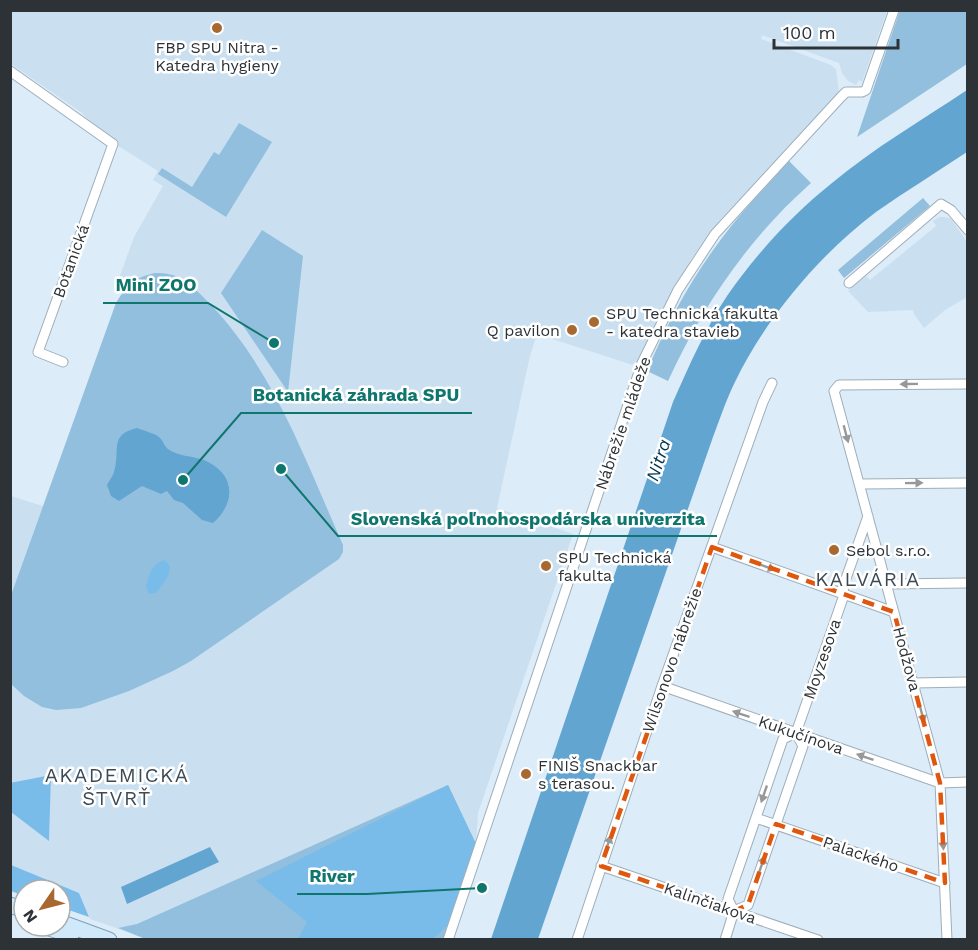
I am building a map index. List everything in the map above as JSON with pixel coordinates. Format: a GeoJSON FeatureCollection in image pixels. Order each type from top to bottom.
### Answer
{"type":"FeatureCollection","features":[{"type":"Feature","properties":{"kind":"main road"},"geometry":{"type":"LineString","coordinates":[[72,926],[109,939]]}},
{"type":"Feature","properties":{"kind":"street","name":"Nábrežie mládeže"},"geometry":{"type":"LineString","coordinates":[[448,939],[642,363],[678,290],[715,234],[846,92],[866,90],[894,10]]}},
{"type":"Feature","properties":{"kind":"street","name":"Botanická"},"geometry":{"type":"LineString","coordinates":[[10,71],[113,144],[38,352],[63,362]]}},
{"type":"Feature","properties":{"kind":"street"},"geometry":{"type":"LineString","coordinates":[[849,284],[941,204],[951,210],[968,230]]}},
{"type":"Feature","properties":{"kind":"street","name":"Wilsonovo nábrežie"},"geometry":{"type":"LineString","coordinates":[[577,939],[662,686],[772,383]]}},
{"type":"Feature","properties":{"kind":"street","name":"Hodžova"},"geometry":{"type":"LineString","coordinates":[[947,939],[940,783],[834,391],[839,385],[968,384]]}},
{"type":"Feature","properties":{"kind":"street"},"geometry":{"type":"LineString","coordinates":[[860,484],[968,483]]}},
{"type":"Feature","properties":{"kind":"street","name":"Moyzesova"},"geometry":{"type":"LineString","coordinates":[[725,939],[734,911],[728,898],[783,739],[796,733],[844,595],[843,587],[868,516]]}},
{"type":"Feature","properties":{"kind":"street"},"geometry":{"type":"LineString","coordinates":[[712,547],[894,612]]}},
{"type":"Feature","properties":{"kind":"street"},"geometry":{"type":"LineString","coordinates":[[886,584],[968,583]]}},
{"type":"Feature","properties":{"kind":"street"},"geometry":{"type":"LineString","coordinates":[[914,683],[968,682]]}},
{"type":"Feature","properties":{"kind":"street","name":"Kukučínova"},"geometry":{"type":"LineString","coordinates":[[662,686],[940,783]]}},
{"type":"Feature","properties":{"kind":"street","name":"Moyzesova"},"geometry":{"type":"LineString","coordinates":[[734,911],[748,905],[776,825],[803,746],[796,733]]}},
{"type":"Feature","properties":{"kind":"street"},"geometry":{"type":"LineString","coordinates":[[940,783],[968,782]]}},
{"type":"Feature","properties":{"kind":"street","name":"Palackého"},"geometry":{"type":"LineString","coordinates":[[756,818],[945,883]]}},
{"type":"Feature","properties":{"kind":"street","name":"Kalinčiakova"},"geometry":{"type":"LineString","coordinates":[[601,866],[819,939]]}},
{"type":"Feature","properties":{"kind":"highlighted area"},"geometry":{"type":"Polygon","coordinates":[[[712,547],[894,612],[940,783],[945,883],[776,824],[748,905],[734,911],[601,866],[712,547]]]}},
{"type":"Feature","properties":{"kind":"shaded area"},"geometry":{"type":"Polygon","coordinates":[[[900,10],[967,11],[967,64],[857,137],[900,10]]]}},
{"type":"Feature","properties":{"kind":"shaded area"},"geometry":{"type":"Polygon","coordinates":[[[11,11],[887,11],[862,82],[859,80],[856,85],[848,81],[839,63],[762,35],[761,39],[831,65],[836,69],[839,92],[719,221],[691,259],[636,366],[537,334],[530,356],[497,508],[573,534],[478,813],[476,844],[148,939],[90,919],[79,893],[72,891],[72,878],[33,878],[11,871],[11,496],[43,506],[116,303],[127,286],[118,281],[134,237],[163,186],[153,180],[158,171],[101,135],[82,113],[11,64],[11,11]]]}},
{"type":"Feature","properties":{"kind":"shaded area"},"geometry":{"type":"Polygon","coordinates":[[[239,123],[272,142],[226,217],[158,174],[162,168],[192,187],[214,152],[219,155],[239,123]]]}},
{"type":"Feature","properties":{"kind":"shaded area"},"geometry":{"type":"Polygon","coordinates":[[[789,161],[811,183],[767,226],[729,274],[696,326],[668,381],[647,371],[680,302],[700,269],[738,218],[789,161]]]}},
{"type":"Feature","properties":{"kind":"shaded area"},"geometry":{"type":"Polygon","coordinates":[[[923,198],[930,206],[844,278],[838,270],[923,198]]]}},
{"type":"Feature","properties":{"kind":"shaded area"},"geometry":{"type":"Polygon","coordinates":[[[939,217],[951,219],[967,242],[967,297],[945,310],[924,328],[913,310],[868,312],[848,291],[866,276],[870,280],[936,226],[933,221],[939,217]]]}},
{"type":"Feature","properties":{"kind":"shaded area"},"geometry":{"type":"Polygon","coordinates":[[[262,230],[303,256],[288,392],[221,293],[262,230]]]}},
{"type":"Feature","properties":{"kind":"shaded area"},"geometry":{"type":"Polygon","coordinates":[[[155,273],[176,276],[194,288],[234,332],[254,360],[302,451],[343,545],[343,552],[339,559],[173,671],[129,691],[81,708],[56,710],[42,707],[24,696],[11,684],[10,598],[116,303],[132,283],[141,277],[155,273]]]}},
{"type":"Feature","properties":{"kind":"shaded area"},"geometry":{"type":"Polygon","coordinates":[[[165,560],[170,567],[168,577],[156,593],[149,594],[146,587],[150,574],[154,566],[165,560]]]}},
{"type":"Feature","properties":{"kind":"shaded area"},"geometry":{"type":"Polygon","coordinates":[[[51,775],[49,841],[11,812],[10,783],[51,775]]]}},
{"type":"Feature","properties":{"kind":"shaded area"},"geometry":{"type":"Polygon","coordinates":[[[448,785],[476,844],[444,939],[148,940],[118,928],[137,924],[448,785]]]}},
{"type":"Feature","properties":{"kind":"shaded area"},"geometry":{"type":"Polygon","coordinates":[[[448,785],[476,844],[449,924],[433,939],[298,939],[307,922],[256,881],[448,785]]]}},
{"type":"Feature","properties":{"kind":"shaded area"},"geometry":{"type":"Polygon","coordinates":[[[11,865],[43,878],[12,878],[11,891],[11,865]]]}},
{"type":"Feature","properties":{"kind":"shaded area"},"geometry":{"type":"Polygon","coordinates":[[[72,890],[79,893],[89,917],[72,911],[72,890]]]}},
{"type":"Feature","properties":{"kind":"water","name":"Nitra"},"geometry":{"type":"Polygon","coordinates":[[[967,90],[967,152],[876,212],[835,247],[796,289],[747,358],[713,437],[538,939],[491,939],[673,402],[712,321],[750,265],[803,208],[864,158],[967,90]]]}},
{"type":"Feature","properties":{"kind":"water"},"geometry":{"type":"Polygon","coordinates":[[[137,428],[157,436],[172,451],[204,460],[222,472],[227,480],[229,497],[221,515],[213,523],[202,520],[183,503],[174,500],[167,491],[161,494],[142,486],[119,501],[111,496],[107,485],[116,464],[117,444],[122,435],[137,428]]]}},
{"type":"Feature","properties":{"kind":"water"},"geometry":{"type":"Polygon","coordinates":[[[210,847],[219,862],[127,904],[121,887],[210,847]]]}},
{"type":"Feature","properties":{"kind":"place","name":"FBP SPU Nitra - Katedra hygieny"},"geometry":{"type":"Point","coordinates":[217,28]}},
{"type":"Feature","properties":{"kind":"place","name":"SPU Technická fakulta - katedra stavieb"},"geometry":{"type":"Point","coordinates":[594,322]}},
{"type":"Feature","properties":{"kind":"place","name":"Q pavilon"},"geometry":{"type":"Point","coordinates":[572,330]}},
{"type":"Feature","properties":{"kind":"place","name":"Mini ZOO"},"geometry":{"type":"Point","coordinates":[274,343]}},
{"type":"Feature","properties":{"kind":"place","name":"Slovenská poľnohospodárska univerzita"},"geometry":{"type":"Point","coordinates":[281,469]}},
{"type":"Feature","properties":{"kind":"place","name":"Botanická záhrada SPU"},"geometry":{"type":"Point","coordinates":[183,480]}},
{"type":"Feature","properties":{"kind":"place","name":"Sebol s.r.o."},"geometry":{"type":"Point","coordinates":[834,550]}},
{"type":"Feature","properties":{"kind":"place","name":"SPU Technická fakulta"},"geometry":{"type":"Point","coordinates":[546,566]}},
{"type":"Feature","properties":{"kind":"place","name":"FINIŠ Snackbar s terasou."},"geometry":{"type":"Point","coordinates":[526,774]}},
{"type":"Feature","properties":{"kind":"place","name":"River"},"geometry":{"type":"Point","coordinates":[482,888]}},
{"type":"Feature","properties":{"kind":"district","name":"KALVÁRIA"},"geometry":{"type":"Point","coordinates":[868,579]}},
{"type":"Feature","properties":{"kind":"district","name":"AKADEMICKÁ ŠTVRŤ"},"geometry":{"type":"Point","coordinates":[117,786]}}]}
